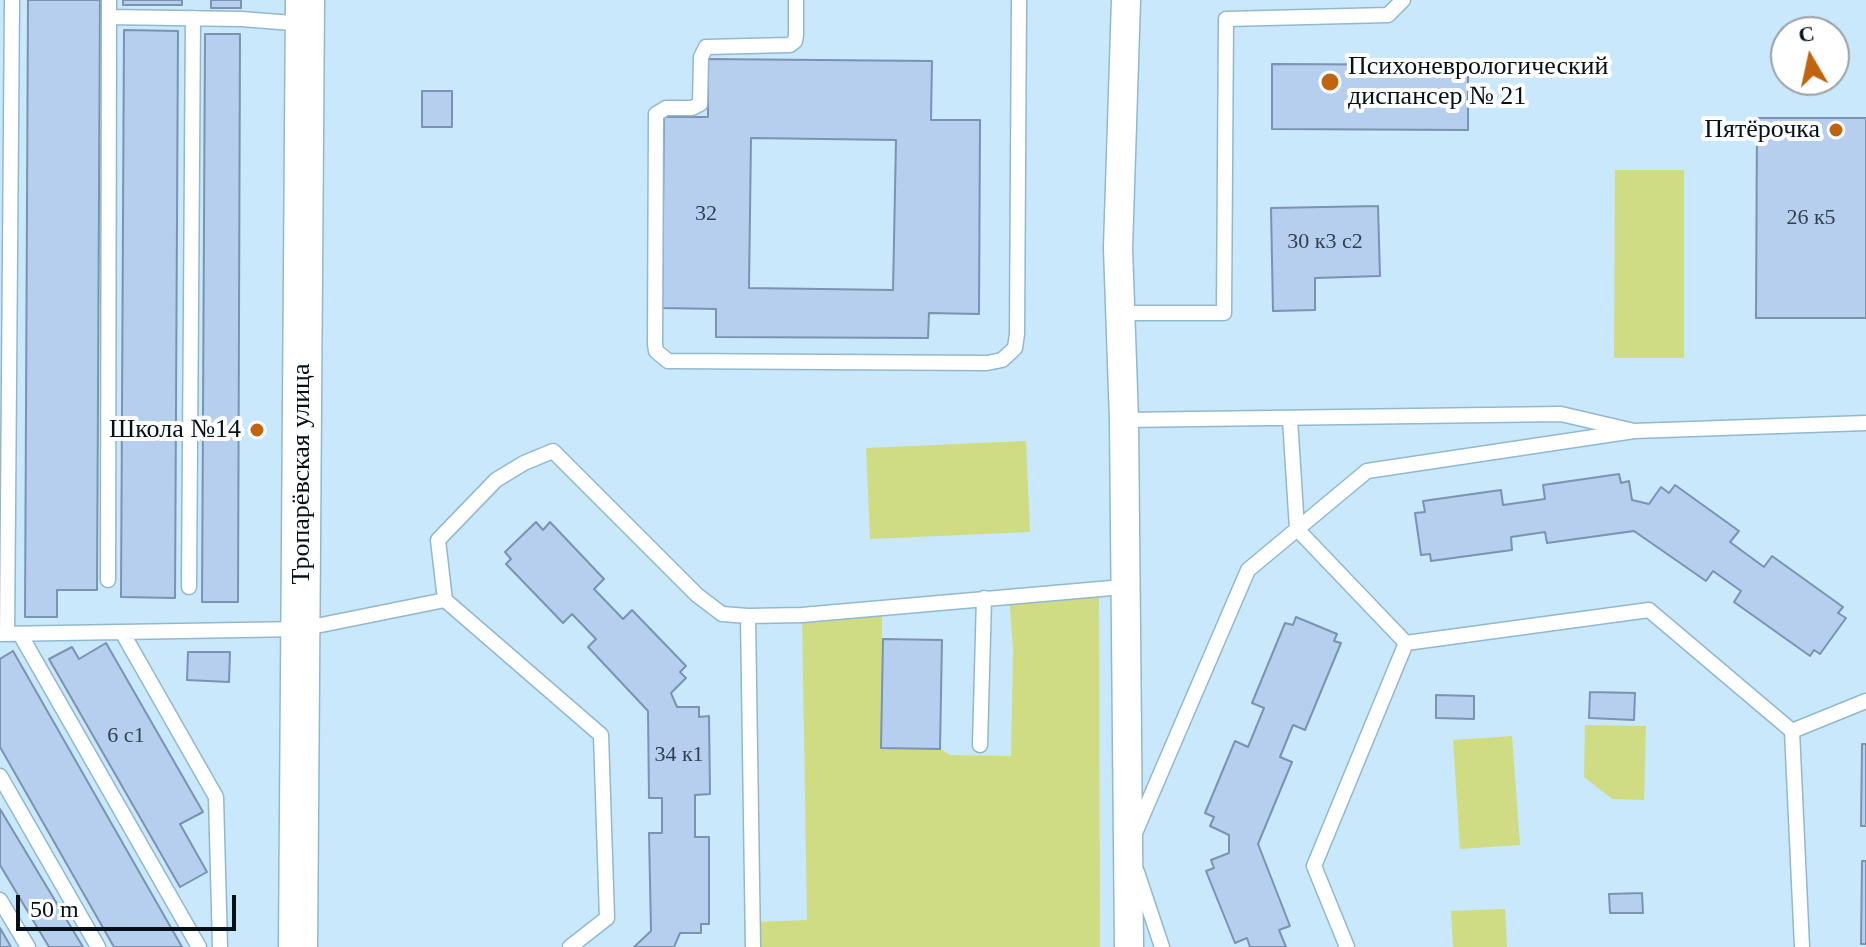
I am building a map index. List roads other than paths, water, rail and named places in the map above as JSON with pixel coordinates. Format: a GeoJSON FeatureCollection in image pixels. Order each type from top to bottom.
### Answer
{"type":"FeatureCollection","features":[{"type":"Feature","properties":{"kind":"street"},"geometry":{"type":"LineString","coordinates":[[1126,0],[1118,248],[1124,420],[1123,587],[1129,947]]}},
{"type":"Feature","properties":{"kind":"street","name":"Тропарёвская улица"},"geometry":{"type":"LineString","coordinates":[[298,947],[305,12]]}},
{"type":"Feature","properties":{"kind":"lane"},"geometry":{"type":"LineString","coordinates":[[12,0],[9,634],[199,947]]}},
{"type":"Feature","properties":{"kind":"lane"},"geometry":{"type":"LineString","coordinates":[[108,580],[109,0]]}},
{"type":"Feature","properties":{"kind":"lane"},"geometry":{"type":"LineString","coordinates":[[796,0],[795,41],[790,45],[706,47],[701,57],[700,104],[692,108],[666,108],[656,114],[655,344],[661,357],[668,361],[987,363],[1002,360],[1015,348],[1019,0]]}},
{"type":"Feature","properties":{"kind":"lane"},"geometry":{"type":"LineString","coordinates":[[1119,313],[1224,313],[1226,19],[1388,15],[1403,0]]}},
{"type":"Feature","properties":{"kind":"lane"},"geometry":{"type":"LineString","coordinates":[[109,17],[193,18],[305,12]]}},
{"type":"Feature","properties":{"kind":"lane"},"geometry":{"type":"LineString","coordinates":[[189,587],[193,18]]}},
{"type":"Feature","properties":{"kind":"lane"},"geometry":{"type":"LineString","coordinates":[[1124,420],[1561,414],[1634,431]]}},
{"type":"Feature","properties":{"kind":"lane"},"geometry":{"type":"LineString","coordinates":[[1290,419],[1297,529],[1406,643]]}},
{"type":"Feature","properties":{"kind":"lane"},"geometry":{"type":"LineString","coordinates":[[1162,947],[1129,848],[1248,570],[1367,471],[1634,431],[1866,423]]}},
{"type":"Feature","properties":{"kind":"lane"},"geometry":{"type":"LineString","coordinates":[[570,947],[607,918],[601,735],[445,600],[438,540],[496,480],[524,463],[553,451],[697,595],[722,614],[802,615],[1123,587]]}},
{"type":"Feature","properties":{"kind":"lane"},"geometry":{"type":"LineString","coordinates":[[980,745],[984,598]]}},
{"type":"Feature","properties":{"kind":"lane"},"geometry":{"type":"LineString","coordinates":[[9,634],[301,629],[445,600]]}},
{"type":"Feature","properties":{"kind":"lane"},"geometry":{"type":"LineString","coordinates":[[1406,643],[1649,610],[1792,731],[1802,947]]}},
{"type":"Feature","properties":{"kind":"lane"},"geometry":{"type":"LineString","coordinates":[[748,616],[753,947]]}},
{"type":"Feature","properties":{"kind":"lane"},"geometry":{"type":"LineString","coordinates":[[122,632],[216,797],[220,947]]}},
{"type":"Feature","properties":{"kind":"lane"},"geometry":{"type":"LineString","coordinates":[[1347,947],[1314,866],[1406,643]]}},
{"type":"Feature","properties":{"kind":"lane"},"geometry":{"type":"LineString","coordinates":[[1792,731],[1866,701]]}},
{"type":"Feature","properties":{"kind":"lane"},"geometry":{"type":"LineString","coordinates":[[0,776],[98,947]]}},
{"type":"Feature","properties":{"kind":"lane"},"geometry":{"type":"LineString","coordinates":[[0,900],[28,947]]}},
{"type":"Feature","properties":{"kind":"place","name":"Психоневрологический диспансер № 21"},"geometry":{"type":"Point","coordinates":[1330,82]}},
{"type":"Feature","properties":{"kind":"place","name":"Пятёрочка"},"geometry":{"type":"Point","coordinates":[1836,130]}},
{"type":"Feature","properties":{"kind":"place","name":"Школа №14"},"geometry":{"type":"Point","coordinates":[257,430]}}]}
